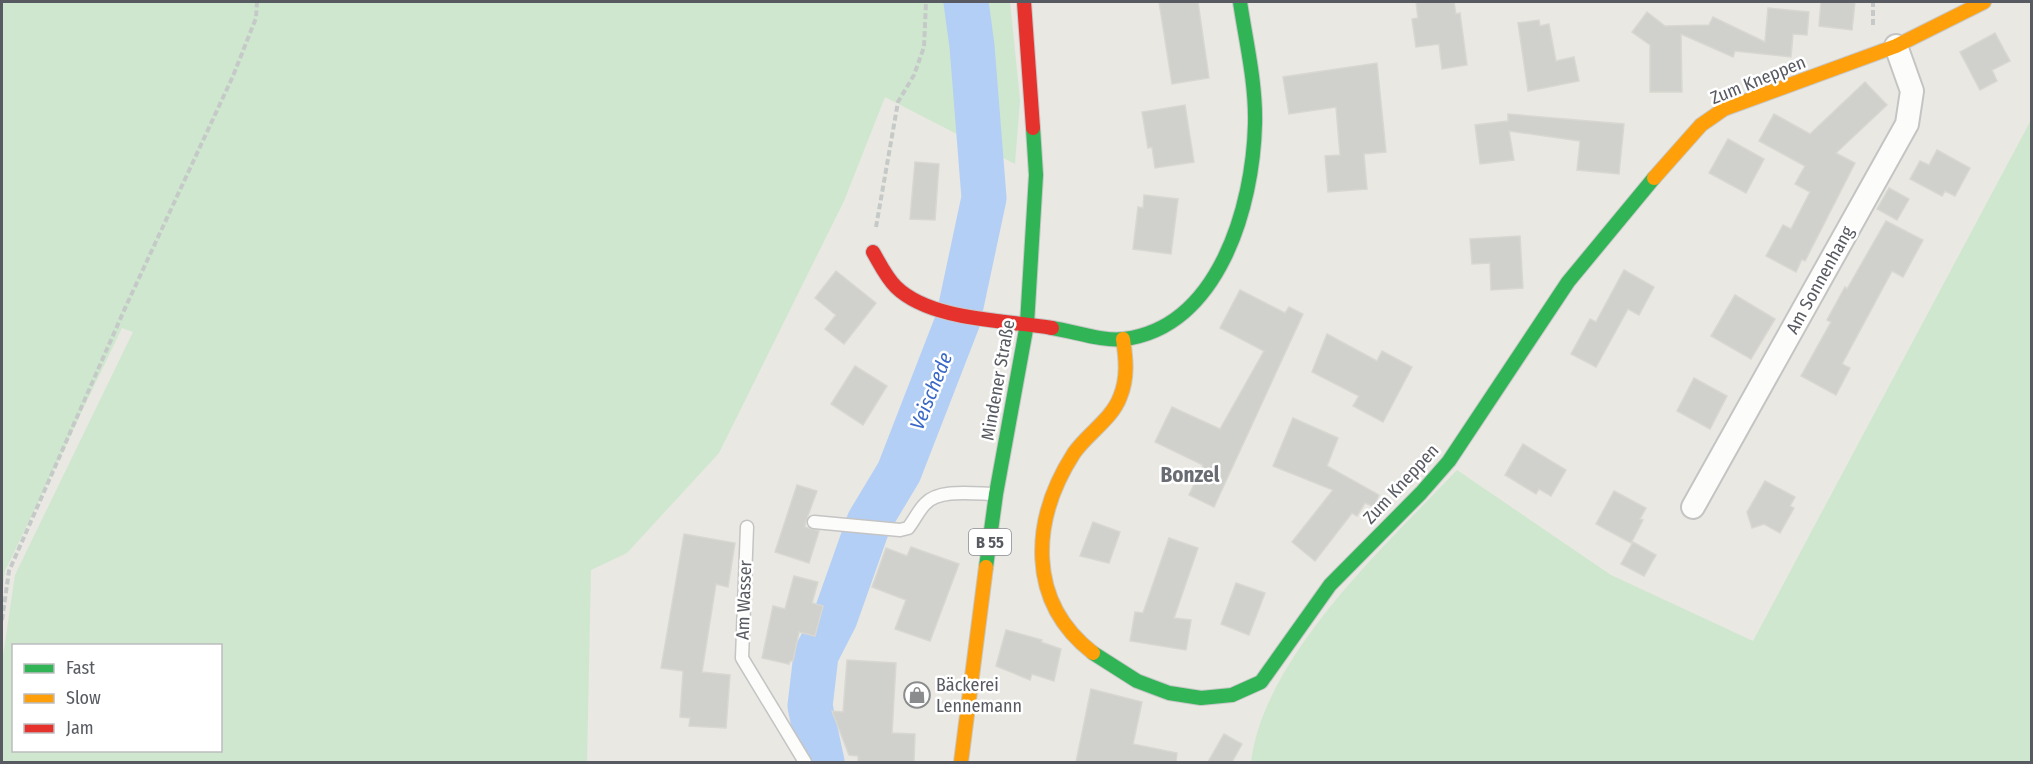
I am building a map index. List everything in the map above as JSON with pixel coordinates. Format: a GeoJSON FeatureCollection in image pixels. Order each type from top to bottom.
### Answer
{"type":"FeatureCollection","features":[{"type":"Feature","properties":{"kind":"street","name":"Mindener Straße"},"geometry":{"type":"LineString","coordinates":[[962,762],[968,694],[996,494],[1027,324],[1036,176],[1024,2]]}},
{"type":"Feature","properties":{"kind":"street"},"geometry":{"type":"LineString","coordinates":[[873,252],[883,275],[897,290],[917,303],[946,312],[1123,339],[1172,323],[1201,295],[1216,272],[1241,211],[1253,165],[1255,122],[1240,2]]}},
{"type":"Feature","properties":{"kind":"street","name":"Zum Kneppen"},"geometry":{"type":"LineString","coordinates":[[1123,339],[1128,370],[1119,403],[1080,446],[1058,481],[1045,517],[1041,564],[1048,597],[1061,622],[1087,649],[1136,681],[1168,694],[1188,697],[1234,695],[1260,683],[1331,584],[1447,462],[1568,281],[1682,144],[1701,125],[1724,109],[1896,46],[1984,2]]}},
{"type":"Feature","properties":{"kind":"street","name":"Am Sonnenhang"},"geometry":{"type":"LineString","coordinates":[[1693,507],[1906,123],[1912,91],[1896,46]]}},
{"type":"Feature","properties":{"kind":"lane"},"geometry":{"type":"LineString","coordinates":[[814,522],[888,529],[908,528],[927,501],[936,497],[956,494],[996,494]]}},
{"type":"Feature","properties":{"kind":"lane","name":"Am Wasser"},"geometry":{"type":"LineString","coordinates":[[747,527],[742,658],[805,762]]}},
{"type":"Feature","properties":{"kind":"path"},"geometry":{"type":"LineString","coordinates":[[2,620],[9,572],[126,306],[233,76],[256,18],[257,2]]}},
{"type":"Feature","properties":{"kind":"path"},"geometry":{"type":"LineString","coordinates":[[873,252],[898,102],[914,75],[924,47],[926,2]]}},
{"type":"Feature","properties":{"kind":"green space"},"geometry":{"type":"Polygon","coordinates":[[[2,2],[1010,2],[1020,100],[1015,164],[885,97],[844,201],[719,453],[627,553],[591,570],[587,762],[2,762],[2,663],[15,575],[133,332],[122,328],[5,571],[2,594],[2,2]]]}},
{"type":"Feature","properties":{"kind":"green space"},"geometry":{"type":"Polygon","coordinates":[[[2031,120],[2031,762],[1251,762],[1261,722],[1279,682],[1303,643],[1364,567],[1457,470],[1611,575],[1753,641],[2031,120]]]}},
{"type":"Feature","properties":{"kind":"building"},"geometry":{"type":"Polygon","coordinates":[[[1159,2],[1198,2],[1209,78],[1172,84],[1159,2]]]}},
{"type":"Feature","properties":{"kind":"building"},"geometry":{"type":"Polygon","coordinates":[[[1416,2],[1454,2],[1456,14],[1460,13],[1467,65],[1442,69],[1439,44],[1416,47],[1412,19],[1418,18],[1416,2]]]}},
{"type":"Feature","properties":{"kind":"building"},"geometry":{"type":"Polygon","coordinates":[[[1821,2],[1855,2],[1852,30],[1819,26],[1821,2]]]}},
{"type":"Feature","properties":{"kind":"building"},"geometry":{"type":"Polygon","coordinates":[[[1768,8],[1809,12],[1807,35],[1793,34],[1791,57],[1735,51],[1733,57],[1681,34],[1682,92],[1650,92],[1650,45],[1632,32],[1647,12],[1665,26],[1709,25],[1713,17],[1765,42],[1768,8]]]}},
{"type":"Feature","properties":{"kind":"building"},"geometry":{"type":"Polygon","coordinates":[[[1539,20],[1540,26],[1549,24],[1556,61],[1574,57],[1579,81],[1528,91],[1518,23],[1539,20]]]}},
{"type":"Feature","properties":{"kind":"building"},"geometry":{"type":"Polygon","coordinates":[[[1995,33],[2010,61],[1992,70],[1997,81],[1980,90],[1960,52],[1995,33]]]}},
{"type":"Feature","properties":{"kind":"building"},"geometry":{"type":"Polygon","coordinates":[[[1377,63],[1386,152],[1364,154],[1367,189],[1328,192],[1325,156],[1340,155],[1336,107],[1289,114],[1283,77],[1377,63]]]}},
{"type":"Feature","properties":{"kind":"building"},"geometry":{"type":"Polygon","coordinates":[[[1865,82],[1887,105],[1836,153],[1855,163],[1805,261],[1802,259],[1796,272],[1766,256],[1783,225],[1791,229],[1810,192],[1795,184],[1805,166],[1759,141],[1774,114],[1810,134],[1865,82]]]}},
{"type":"Feature","properties":{"kind":"building"},"geometry":{"type":"Polygon","coordinates":[[[1185,105],[1194,162],[1155,168],[1152,147],[1148,148],[1142,112],[1185,105]]]}},
{"type":"Feature","properties":{"kind":"building"},"geometry":{"type":"Polygon","coordinates":[[[1508,114],[1624,124],[1619,174],[1577,170],[1580,141],[1509,131],[1514,160],[1480,164],[1475,125],[1508,121],[1508,114]]]}},
{"type":"Feature","properties":{"kind":"building"},"geometry":{"type":"Polygon","coordinates":[[[1728,139],[1764,159],[1746,193],[1709,173],[1728,139]]]}},
{"type":"Feature","properties":{"kind":"building"},"geometry":{"type":"Polygon","coordinates":[[[1937,150],[1970,168],[1955,196],[1945,191],[1942,196],[1910,179],[1920,161],[1929,165],[1937,150]]]}},
{"type":"Feature","properties":{"kind":"building"},"geometry":{"type":"Polygon","coordinates":[[[915,162],[939,164],[935,220],[910,219],[915,162]]]}},
{"type":"Feature","properties":{"kind":"building"},"geometry":{"type":"Polygon","coordinates":[[[1889,188],[1909,199],[1897,220],[1877,209],[1889,188]]]}},
{"type":"Feature","properties":{"kind":"building"},"geometry":{"type":"Polygon","coordinates":[[[1144,195],[1178,199],[1171,254],[1133,249],[1138,207],[1143,208],[1144,195]]]}},
{"type":"Feature","properties":{"kind":"building"},"geometry":{"type":"Polygon","coordinates":[[[1886,221],[1923,240],[1903,277],[1892,271],[1842,364],[1850,368],[1836,395],[1801,376],[1831,322],[1827,320],[1845,287],[1847,289],[1886,221]]]}},
{"type":"Feature","properties":{"kind":"building"},"geometry":{"type":"Polygon","coordinates":[[[1520,236],[1523,288],[1491,290],[1490,263],[1472,264],[1470,239],[1520,236]]]}},
{"type":"Feature","properties":{"kind":"building"},"geometry":{"type":"Polygon","coordinates":[[[1624,270],[1654,287],[1639,315],[1628,309],[1596,367],[1571,354],[1590,319],[1596,322],[1624,270]]]}},
{"type":"Feature","properties":{"kind":"building"},"geometry":{"type":"Polygon","coordinates":[[[836,271],[876,303],[844,344],[825,329],[836,315],[815,298],[836,271]]]}},
{"type":"Feature","properties":{"kind":"building"},"geometry":{"type":"Polygon","coordinates":[[[1240,290],[1285,313],[1289,307],[1303,314],[1214,507],[1189,495],[1203,465],[1155,442],[1172,407],[1220,429],[1264,351],[1220,328],[1240,290]]]}},
{"type":"Feature","properties":{"kind":"building"},"geometry":{"type":"Polygon","coordinates":[[[1735,295],[1775,319],[1751,359],[1711,336],[1735,295]]]}},
{"type":"Feature","properties":{"kind":"building"},"geometry":{"type":"Polygon","coordinates":[[[1327,334],[1377,361],[1382,351],[1412,367],[1383,422],[1353,406],[1359,396],[1312,372],[1327,334]]]}},
{"type":"Feature","properties":{"kind":"building"},"geometry":{"type":"Polygon","coordinates":[[[855,366],[887,386],[863,425],[831,404],[855,366]]]}},
{"type":"Feature","properties":{"kind":"building"},"geometry":{"type":"Polygon","coordinates":[[[1694,378],[1727,396],[1710,429],[1677,411],[1694,378]]]}},
{"type":"Feature","properties":{"kind":"building"},"geometry":{"type":"Polygon","coordinates":[[[1293,418],[1338,438],[1327,466],[1379,495],[1374,507],[1365,503],[1357,516],[1352,513],[1315,561],[1292,542],[1333,490],[1273,466],[1293,418]]]}},
{"type":"Feature","properties":{"kind":"building"},"geometry":{"type":"Polygon","coordinates":[[[1523,444],[1566,470],[1551,496],[1539,489],[1536,494],[1505,475],[1523,444]]]}},
{"type":"Feature","properties":{"kind":"building"},"geometry":{"type":"Polygon","coordinates":[[[1765,481],[1795,497],[1790,506],[1794,508],[1780,533],[1764,524],[1752,528],[1747,512],[1765,481]]]}},
{"type":"Feature","properties":{"kind":"building"},"geometry":{"type":"Polygon","coordinates":[[[797,485],[817,491],[805,527],[819,531],[809,563],[775,552],[797,485]]]}},
{"type":"Feature","properties":{"kind":"building"},"geometry":{"type":"Polygon","coordinates":[[[1614,491],[1646,508],[1640,519],[1643,520],[1631,543],[1596,524],[1614,491]]]}},
{"type":"Feature","properties":{"kind":"building"},"geometry":{"type":"Polygon","coordinates":[[[1093,522],[1120,532],[1109,563],[1080,556],[1093,522]]]}},
{"type":"Feature","properties":{"kind":"building"},"geometry":{"type":"Polygon","coordinates":[[[684,534],[735,543],[728,587],[716,584],[702,672],[730,675],[726,728],[689,726],[690,718],[680,717],[683,671],[661,668],[684,534]]]}},
{"type":"Feature","properties":{"kind":"building"},"geometry":{"type":"Polygon","coordinates":[[[1169,538],[1198,548],[1174,618],[1191,620],[1186,650],[1130,641],[1135,612],[1143,613],[1169,538]]]}},
{"type":"Feature","properties":{"kind":"building"},"geometry":{"type":"Polygon","coordinates":[[[1633,542],[1656,555],[1644,576],[1621,564],[1633,542]]]}},
{"type":"Feature","properties":{"kind":"building"},"geometry":{"type":"Polygon","coordinates":[[[911,547],[959,564],[930,641],[895,629],[906,600],[872,587],[886,548],[907,556],[911,547]]]}},
{"type":"Feature","properties":{"kind":"building"},"geometry":{"type":"Polygon","coordinates":[[[794,576],[818,582],[812,603],[823,606],[815,636],[799,632],[793,661],[789,664],[762,658],[773,606],[785,609],[794,576]]]}},
{"type":"Feature","properties":{"kind":"building"},"geometry":{"type":"Polygon","coordinates":[[[1236,583],[1265,593],[1249,635],[1221,624],[1236,583]]]}},
{"type":"Feature","properties":{"kind":"building"},"geometry":{"type":"Polygon","coordinates":[[[1006,630],[1042,640],[1041,642],[1061,649],[1054,681],[1032,674],[1030,680],[996,666],[1006,630]]]}},
{"type":"Feature","properties":{"kind":"building"},"geometry":{"type":"Polygon","coordinates":[[[847,660],[896,663],[892,733],[915,734],[914,762],[858,762],[858,756],[849,755],[832,711],[843,712],[847,660]]]}},
{"type":"Feature","properties":{"kind":"building"},"geometry":{"type":"Polygon","coordinates":[[[1091,689],[1142,702],[1133,744],[1177,753],[1176,762],[1076,762],[1091,689]]]}},
{"type":"Feature","properties":{"kind":"building"},"geometry":{"type":"Polygon","coordinates":[[[1224,734],[1242,744],[1232,762],[1208,762],[1224,734]]]}},
{"type":"Feature","properties":{"kind":"waterway","name":"Veischede"},"geometry":{"type":"LineString","coordinates":[[822,762],[810,706],[816,655],[835,618],[869,522],[899,472],[958,320],[984,198],[972,46],[966,2]]}},
{"type":"Feature","properties":{"kind":"traffic: fast"},"geometry":{"type":"LineString","coordinates":[[1052,328],[1116,340],[1157,330],[1184,312],[1207,287],[1224,258],[1238,225],[1253,156],[1255,109],[1240,2]]}},
{"type":"Feature","properties":{"kind":"traffic: fast"},"geometry":{"type":"LineString","coordinates":[[986,567],[996,494],[1027,324],[1036,175],[1033,128]]}},
{"type":"Feature","properties":{"kind":"traffic: fast"},"geometry":{"type":"LineString","coordinates":[[1093,653],[1137,681],[1169,693],[1201,698],[1232,695],[1261,682],[1330,585],[1421,493],[1449,461],[1568,282],[1654,178]]}},
{"type":"Feature","properties":{"kind":"traffic: slow"},"geometry":{"type":"LineString","coordinates":[[1654,178],[1701,125],[1724,109],[1896,46],[1984,2]]}},
{"type":"Feature","properties":{"kind":"traffic: slow"},"geometry":{"type":"LineString","coordinates":[[1093,653],[1071,632],[1056,609],[1046,585],[1042,559],[1043,532],[1049,505],[1074,453],[1111,412],[1123,390],[1125,376],[1123,339]]}},
{"type":"Feature","properties":{"kind":"traffic: slow"},"geometry":{"type":"LineString","coordinates":[[961,762],[986,567]]}},
{"type":"Feature","properties":{"kind":"traffic: jam"},"geometry":{"type":"LineString","coordinates":[[1024,2],[1033,128]]}},
{"type":"Feature","properties":{"kind":"traffic: jam"},"geometry":{"type":"LineString","coordinates":[[873,252],[896,287],[929,307],[970,317],[1052,328]]}},
{"type":"Feature","properties":{"kind":"place","name":"Bäckerei Lennemann"},"geometry":{"type":"Point","coordinates":[917,695]}},
{"type":"Feature","properties":{"kind":"district","name":"Bonzel"},"geometry":{"type":"Point","coordinates":[1190,475]}}]}
